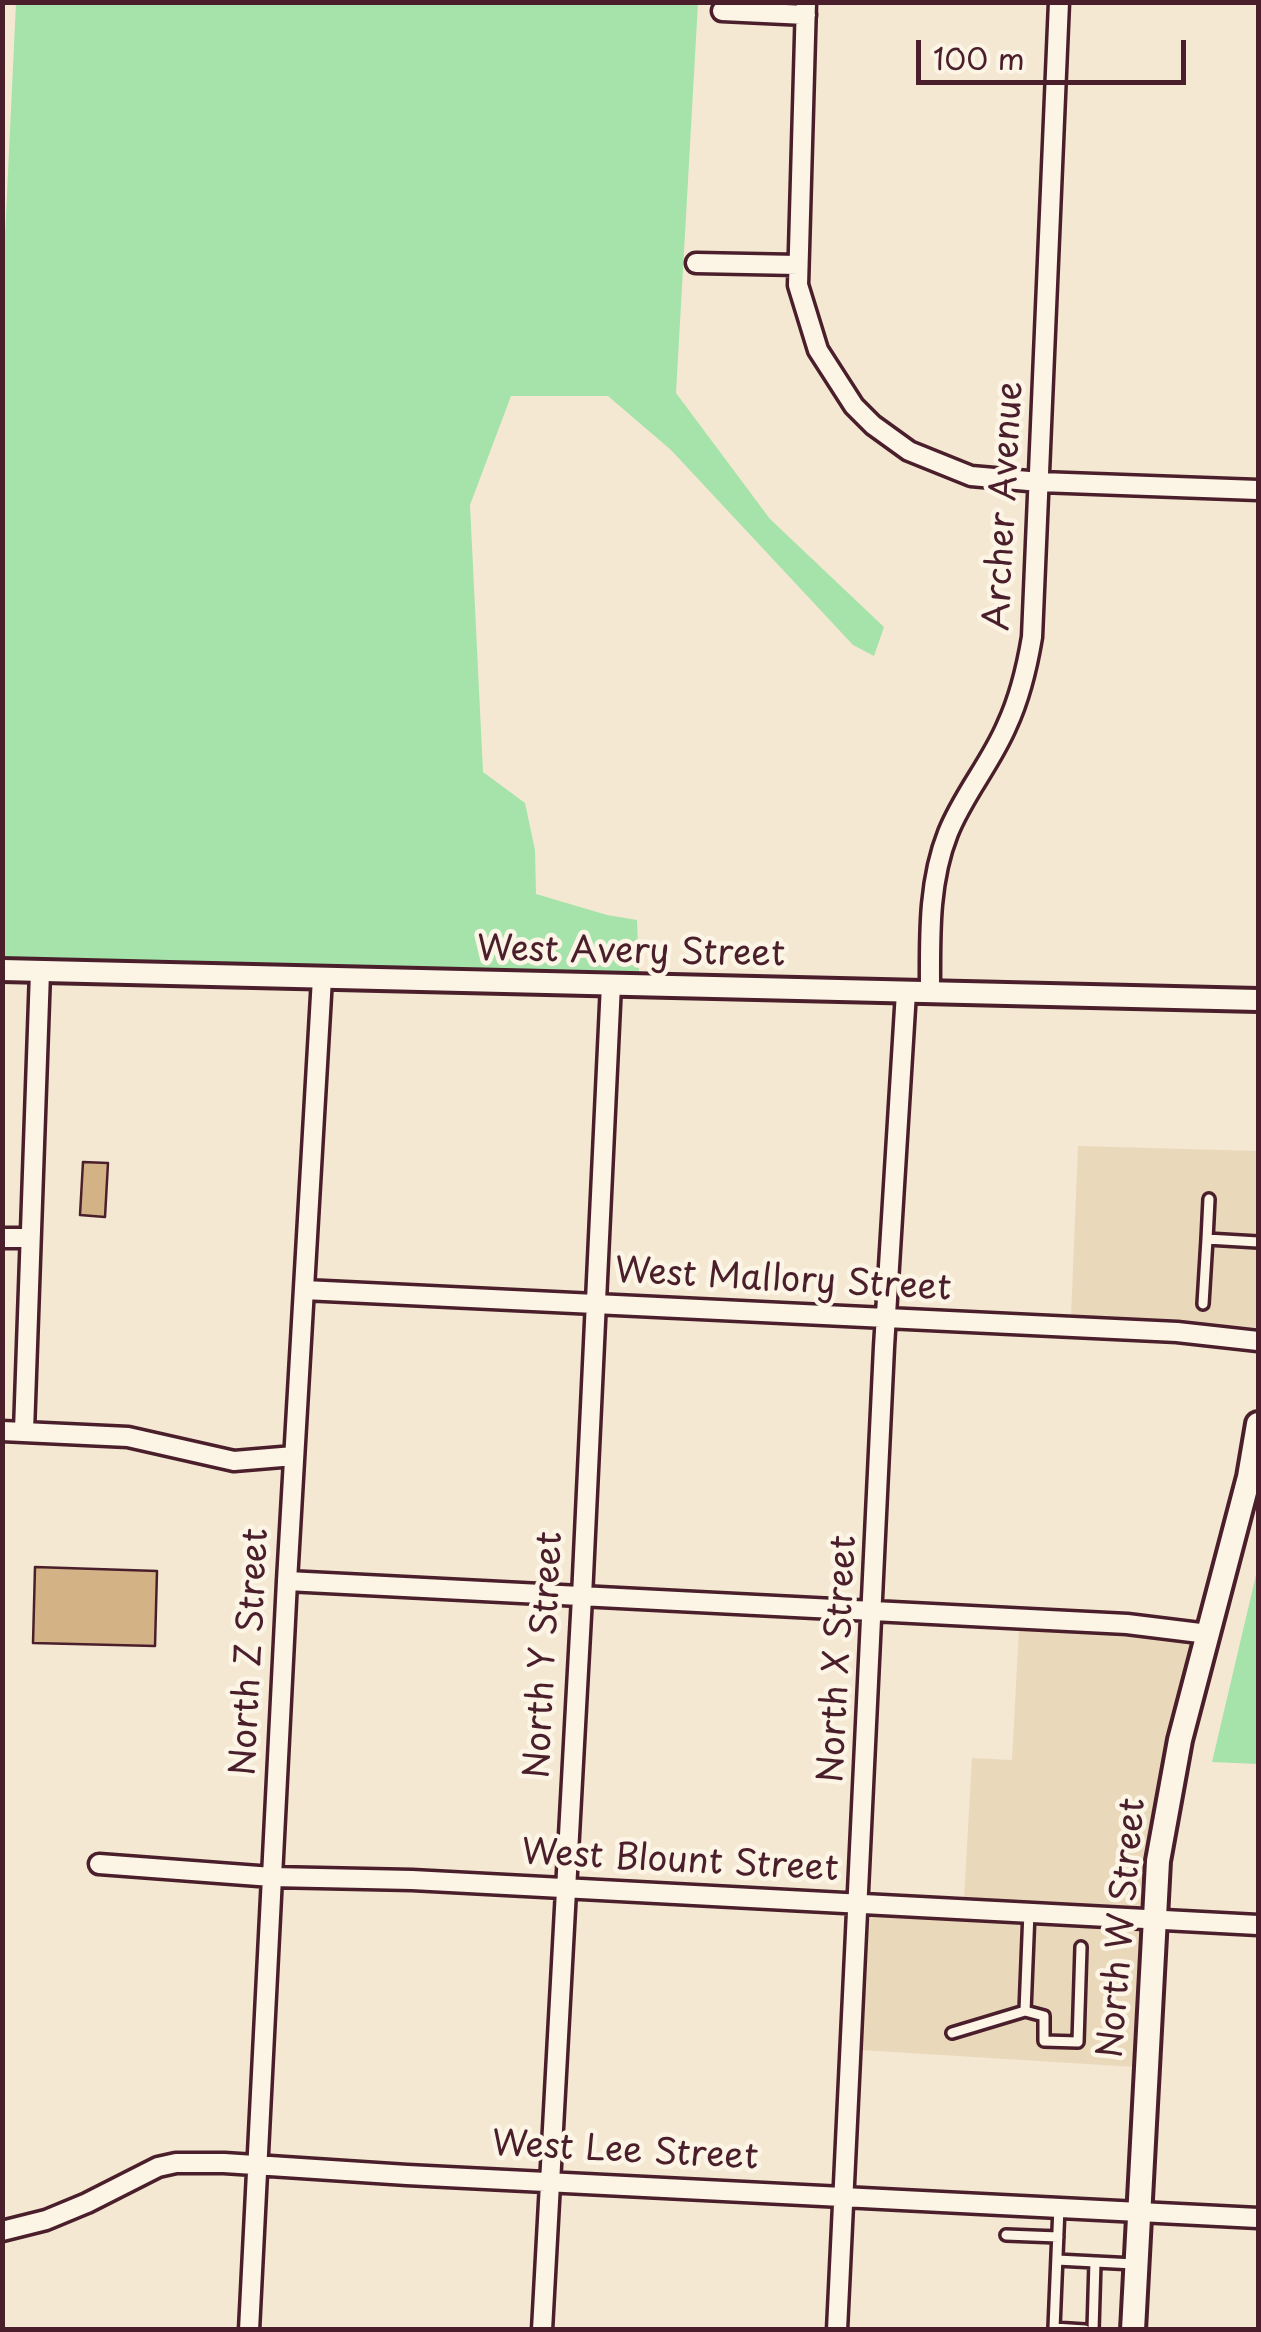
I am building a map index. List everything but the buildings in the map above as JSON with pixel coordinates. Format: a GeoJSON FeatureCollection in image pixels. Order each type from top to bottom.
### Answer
{"type":"FeatureCollection","features":[{"type":"Feature","properties":{"kind":"main road","name":"North W Street"},"geometry":{"type":"LineString","coordinates":[[1132,2330],[1153,1919],[1169,1791],[1208,1634],[1252,1494],[1258,1424]]}},
{"type":"Feature","properties":{"kind":"street","name":"Archer Avenue"},"geometry":{"type":"LineString","coordinates":[[930,992],[936,870],[956,813],[1007,726],[1028,660],[1034,612],[1059,2]]}},
{"type":"Feature","properties":{"kind":"street"},"geometry":{"type":"LineString","coordinates":[[722,11],[806,9],[800,296],[818,350],[840,389],[872,425],[909,451],[949,470],[993,480],[1258,490]]}},
{"type":"Feature","properties":{"kind":"street"},"geometry":{"type":"LineString","coordinates":[[696,263],[798,265]]}},
{"type":"Feature","properties":{"kind":"street","name":"West Avery Street"},"geometry":{"type":"LineString","coordinates":[[2,970],[1258,1000]]}},
{"type":"Feature","properties":{"kind":"street"},"geometry":{"type":"LineString","coordinates":[[24,1431],[40,972]]}},
{"type":"Feature","properties":{"kind":"street","name":"North Z Street"},"geometry":{"type":"LineString","coordinates":[[249,2330],[286,1582],[322,978]]}},
{"type":"Feature","properties":{"kind":"street","name":"North Y Street"},"geometry":{"type":"LineString","coordinates":[[542,2330],[611,984]]}},
{"type":"Feature","properties":{"kind":"street","name":"North X Street"},"geometry":{"type":"LineString","coordinates":[[836,2330],[906,992]]}},
{"type":"Feature","properties":{"kind":"street"},"geometry":{"type":"LineString","coordinates":[[2,1238],[28,1238]]}},
{"type":"Feature","properties":{"kind":"street","name":"West Mallory Street"},"geometry":{"type":"LineString","coordinates":[[304,1290],[1176,1332],[1258,1341]]}},
{"type":"Feature","properties":{"kind":"street"},"geometry":{"type":"LineString","coordinates":[[2,1431],[128,1436],[234,1462],[294,1456]]}},
{"type":"Feature","properties":{"kind":"street"},"geometry":{"type":"LineString","coordinates":[[286,1582],[1127,1624],[1208,1634]]}},
{"type":"Feature","properties":{"kind":"street","name":"West Blount Street"},"geometry":{"type":"LineString","coordinates":[[99,1864],[272,1877],[1258,1924]]}},
{"type":"Feature","properties":{"kind":"street","name":"West Lee Street"},"geometry":{"type":"LineString","coordinates":[[2,2232],[46,2220],[158,2167],[176,2163],[1258,2218]]}},
{"type":"Feature","properties":{"kind":"lane"},"geometry":{"type":"LineString","coordinates":[[1203,1304],[1209,1199]]}},
{"type":"Feature","properties":{"kind":"lane"},"geometry":{"type":"LineString","coordinates":[[1207,1238],[1258,1242]]}},
{"type":"Feature","properties":{"kind":"lane"},"geometry":{"type":"LineString","coordinates":[[1024,2011],[1029,1912]]}},
{"type":"Feature","properties":{"kind":"lane"},"geometry":{"type":"LineString","coordinates":[[952,2033],[1024,2011],[1044,2016],[1044,2040],[1078,2042],[1082,1947]]}},
{"type":"Feature","properties":{"kind":"lane"},"geometry":{"type":"LineString","coordinates":[[1059,2207],[1054,2328],[1085,2330]]}},
{"type":"Feature","properties":{"kind":"lane"},"geometry":{"type":"LineString","coordinates":[[1006,2234],[1058,2237]]}},
{"type":"Feature","properties":{"kind":"lane"},"geometry":{"type":"LineString","coordinates":[[1057,2260],[1135,2264]]}},
{"type":"Feature","properties":{"kind":"lane"},"geometry":{"type":"LineString","coordinates":[[1093,2330],[1095,2262]]}},
{"type":"Feature","properties":{"kind":"shaded area"},"geometry":{"type":"Polygon","coordinates":[[[1078,1146],[1258,1151],[1258,1328],[1071,1317],[1078,1146]]]}},
{"type":"Feature","properties":{"kind":"shaded area"},"geometry":{"type":"Polygon","coordinates":[[[1019,1629],[1126,1634],[1196,1643],[1145,1908],[964,1898],[972,1758],[1012,1760],[1019,1629]]]}},
{"type":"Feature","properties":{"kind":"shaded area"},"geometry":{"type":"Polygon","coordinates":[[[868,1914],[1144,1929],[1136,2067],[861,2050],[868,1914]]]}},
{"type":"Feature","properties":{"kind":"green space"},"geometry":{"type":"Polygon","coordinates":[[[16,3],[698,3],[676,393],[770,519],[884,627],[874,656],[853,645],[671,450],[608,396],[511,396],[470,505],[483,772],[525,803],[535,850],[536,894],[637,920],[639,972],[3,960],[2,300],[16,3]]]}},
{"type":"Feature","properties":{"kind":"green space"},"geometry":{"type":"Polygon","coordinates":[[[1258,1566],[1258,1764],[1212,1762],[1256,1575],[1258,1566]]]}}]}
